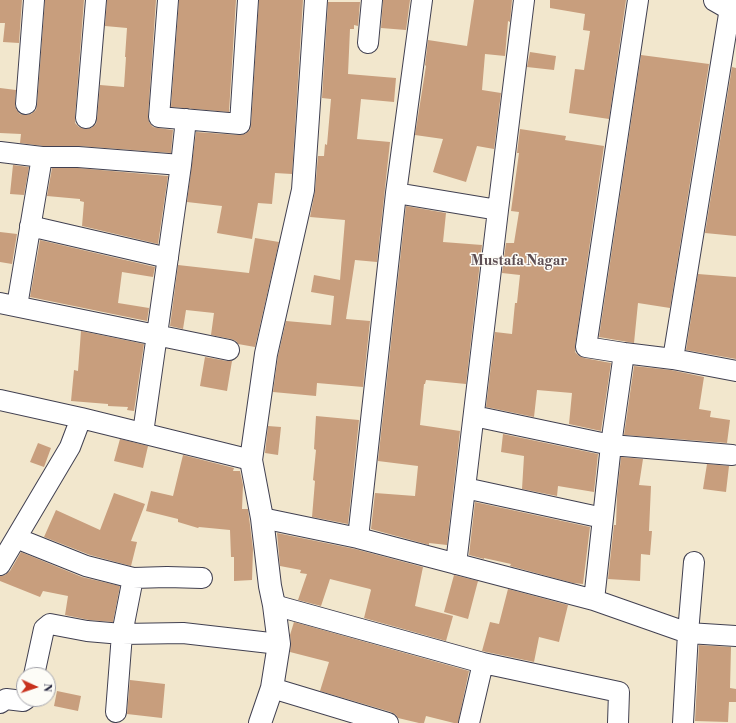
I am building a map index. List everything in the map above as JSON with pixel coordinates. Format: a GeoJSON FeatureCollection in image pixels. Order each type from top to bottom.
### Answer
{"type":"FeatureCollection","features":[{"type":"Feature","properties":{"kind":"street"},"geometry":{"type":"LineString","coordinates":[[26,104],[34,0]]}},
{"type":"Feature","properties":{"kind":"street"},"geometry":{"type":"LineString","coordinates":[[86,118],[96,0]]}},
{"type":"Feature","properties":{"kind":"street"},"geometry":{"type":"LineString","coordinates":[[168,0],[159,116],[240,124],[248,0]]}},
{"type":"Feature","properties":{"kind":"street"},"geometry":{"type":"LineString","coordinates":[[260,723],[272,688],[279,644],[262,518],[251,460],[266,354],[303,190],[316,0]]}},
{"type":"Feature","properties":{"kind":"street"},"geometry":{"type":"LineString","coordinates":[[368,43],[372,0]]}},
{"type":"Feature","properties":{"kind":"street"},"geometry":{"type":"LineString","coordinates":[[358,538],[396,193],[422,0]]}},
{"type":"Feature","properties":{"kind":"street"},"geometry":{"type":"LineString","coordinates":[[456,564],[524,0]]}},
{"type":"Feature","properties":{"kind":"street"},"geometry":{"type":"LineString","coordinates":[[638,0],[586,347],[673,359],[736,371]]}},
{"type":"Feature","properties":{"kind":"street"},"geometry":{"type":"LineString","coordinates":[[673,359],[727,7]]}},
{"type":"Feature","properties":{"kind":"street"},"geometry":{"type":"LineString","coordinates":[[143,433],[181,165],[186,118]]}},
{"type":"Feature","properties":{"kind":"street"},"geometry":{"type":"LineString","coordinates":[[0,152],[42,157],[78,157],[181,165]]}},
{"type":"Feature","properties":{"kind":"street"},"geometry":{"type":"LineString","coordinates":[[42,157],[30,226],[9,305],[229,350]]}},
{"type":"Feature","properties":{"kind":"street"},"geometry":{"type":"LineString","coordinates":[[396,193],[498,210]]}},
{"type":"Feature","properties":{"kind":"street"},"geometry":{"type":"LineString","coordinates":[[30,226],[168,258]]}},
{"type":"Feature","properties":{"kind":"street"},"geometry":{"type":"LineString","coordinates":[[594,600],[611,445],[624,353]]}},
{"type":"Feature","properties":{"kind":"street"},"geometry":{"type":"LineString","coordinates":[[0,400],[81,418],[251,460]]}},
{"type":"Feature","properties":{"kind":"street"},"geometry":{"type":"LineString","coordinates":[[474,416],[611,445],[732,455]]}},
{"type":"Feature","properties":{"kind":"street"},"geometry":{"type":"LineString","coordinates":[[0,565],[70,447],[81,418]]}},
{"type":"Feature","properties":{"kind":"street"},"geometry":{"type":"LineString","coordinates":[[465,488],[603,518]]}},
{"type":"Feature","properties":{"kind":"street"},"geometry":{"type":"LineString","coordinates":[[262,518],[358,538],[594,600],[688,633],[736,636]]}},
{"type":"Feature","properties":{"kind":"street"},"geometry":{"type":"LineString","coordinates":[[16,538],[86,566],[133,578],[202,578]]}},
{"type":"Feature","properties":{"kind":"street"},"geometry":{"type":"LineString","coordinates":[[683,723],[694,562]]}},
{"type":"Feature","properties":{"kind":"street"},"geometry":{"type":"LineString","coordinates":[[116,712],[122,634],[133,578]]}},
{"type":"Feature","properties":{"kind":"street"},"geometry":{"type":"LineString","coordinates":[[274,605],[484,663],[619,692],[618,723]]}},
{"type":"Feature","properties":{"kind":"street"},"geometry":{"type":"LineString","coordinates":[[36,667],[44,629],[50,624],[122,634],[183,633],[279,644]]}},
{"type":"Feature","properties":{"kind":"street"},"geometry":{"type":"LineString","coordinates":[[469,723],[484,663]]}},
{"type":"Feature","properties":{"kind":"street"},"geometry":{"type":"LineString","coordinates":[[272,688],[388,723]]}},
{"type":"Feature","properties":{"kind":"street"},"geometry":{"type":"LineString","coordinates":[[0,703],[6,699],[16,700]]}},
{"type":"Feature","properties":{"kind":"building"},"geometry":{"type":"Polygon","coordinates":[[[0,0],[22,0],[19,43],[3,42],[5,23],[0,23],[0,0]]]}},
{"type":"Feature","properties":{"kind":"building"},"geometry":{"type":"Polygon","coordinates":[[[45,0],[84,0],[75,123],[79,127],[85,129],[91,128],[96,124],[100,85],[124,87],[127,28],[105,26],[107,0],[156,0],[148,117],[149,122],[153,127],[173,130],[171,153],[79,146],[43,146],[20,143],[21,134],[0,133],[0,88],[16,90],[15,104],[16,109],[20,114],[31,114],[36,110],[45,0]]]}},
{"type":"Feature","properties":{"kind":"building"},"geometry":{"type":"Polygon","coordinates":[[[179,0],[236,0],[229,112],[171,107],[179,0]]]}},
{"type":"Feature","properties":{"kind":"building"},"geometry":{"type":"Polygon","coordinates":[[[259,0],[303,0],[292,174],[275,173],[272,204],[258,203],[252,239],[217,233],[222,206],[187,202],[196,132],[239,135],[245,134],[250,130],[259,0]]]}},
{"type":"Feature","properties":{"kind":"building"},"geometry":{"type":"Polygon","coordinates":[[[383,0],[410,0],[406,30],[381,28],[383,0]]]}},
{"type":"Feature","properties":{"kind":"building"},"geometry":{"type":"Polygon","coordinates":[[[474,0],[512,0],[510,22],[508,21],[505,56],[485,54],[482,90],[501,93],[494,149],[477,146],[466,182],[433,172],[443,139],[415,135],[426,66],[428,40],[467,46],[474,0]]]}},
{"type":"Feature","properties":{"kind":"building"},"geometry":{"type":"Polygon","coordinates":[[[550,0],[626,0],[609,119],[569,113],[575,69],[584,70],[590,31],[583,30],[585,14],[550,8],[550,0]]]}},
{"type":"Feature","properties":{"kind":"building"},"geometry":{"type":"Polygon","coordinates":[[[328,2],[360,2],[358,26],[354,25],[354,29],[350,29],[348,74],[396,78],[394,102],[361,99],[357,139],[390,142],[377,262],[355,260],[346,319],[370,321],[363,387],[317,383],[316,396],[273,392],[278,356],[286,321],[331,325],[334,296],[311,292],[314,275],[340,280],[345,220],[310,217],[315,191],[318,156],[324,156],[325,144],[327,145],[331,99],[322,98],[328,2]]]}},
{"type":"Feature","properties":{"kind":"building"},"geometry":{"type":"Polygon","coordinates":[[[530,52],[556,56],[554,70],[527,67],[530,52]]]}},
{"type":"Feature","properties":{"kind":"building"},"geometry":{"type":"Polygon","coordinates":[[[641,55],[709,64],[670,308],[638,303],[634,343],[599,337],[641,55]]]}},
{"type":"Feature","properties":{"kind":"building"},"geometry":{"type":"Polygon","coordinates":[[[732,67],[736,68],[736,236],[705,233],[732,67]]]}},
{"type":"Feature","properties":{"kind":"building"},"geometry":{"type":"Polygon","coordinates":[[[520,129],[566,136],[565,140],[604,146],[575,346],[575,352],[579,356],[611,363],[601,431],[569,424],[572,393],[537,390],[534,417],[486,407],[495,332],[512,334],[515,303],[517,303],[520,275],[502,273],[506,243],[514,243],[519,212],[511,211],[519,153],[517,153],[520,129]]]}},
{"type":"Feature","properties":{"kind":"building"},"geometry":{"type":"Polygon","coordinates":[[[13,165],[29,167],[24,195],[10,194],[13,165]]]}},
{"type":"Feature","properties":{"kind":"building"},"geometry":{"type":"Polygon","coordinates":[[[52,168],[78,168],[168,176],[158,244],[82,226],[84,202],[80,201],[80,199],[47,196],[52,168]]]}},
{"type":"Feature","properties":{"kind":"building"},"geometry":{"type":"Polygon","coordinates":[[[406,206],[446,213],[443,242],[482,245],[466,384],[426,380],[424,384],[420,425],[460,431],[447,545],[429,543],[429,545],[371,529],[375,493],[415,496],[418,466],[378,461],[406,206]]]}},
{"type":"Feature","properties":{"kind":"building"},"geometry":{"type":"Polygon","coordinates":[[[0,232],[17,234],[12,264],[0,262],[0,232]]]}},
{"type":"Feature","properties":{"kind":"building"},"geometry":{"type":"Polygon","coordinates":[[[255,238],[279,242],[255,347],[238,344],[236,341],[231,339],[211,335],[214,313],[186,310],[183,329],[170,326],[178,265],[249,273],[255,238]]]}},
{"type":"Feature","properties":{"kind":"building"},"geometry":{"type":"Polygon","coordinates":[[[40,240],[155,267],[153,277],[122,272],[118,303],[149,308],[147,321],[30,297],[40,240]]]}},
{"type":"Feature","properties":{"kind":"building"},"geometry":{"type":"Polygon","coordinates":[[[698,274],[736,277],[736,359],[686,350],[698,274]]]}},
{"type":"Feature","properties":{"kind":"building"},"geometry":{"type":"Polygon","coordinates":[[[81,331],[144,344],[134,411],[127,410],[128,407],[71,401],[74,370],[78,371],[81,331]]]}},
{"type":"Feature","properties":{"kind":"building"},"geometry":{"type":"Polygon","coordinates":[[[205,357],[232,361],[227,391],[200,386],[205,357]]]}},
{"type":"Feature","properties":{"kind":"building"},"geometry":{"type":"Polygon","coordinates":[[[634,366],[671,370],[704,377],[699,409],[711,411],[710,417],[730,420],[727,443],[624,435],[634,366]]]}},
{"type":"Feature","properties":{"kind":"building"},"geometry":{"type":"Polygon","coordinates":[[[316,416],[359,420],[348,524],[312,517],[315,481],[313,480],[316,450],[314,449],[316,416]]]}},
{"type":"Feature","properties":{"kind":"building"},"geometry":{"type":"Polygon","coordinates":[[[268,426],[281,427],[278,455],[265,453],[268,426]]]}},
{"type":"Feature","properties":{"kind":"building"},"geometry":{"type":"Polygon","coordinates":[[[503,434],[598,454],[594,492],[558,486],[557,496],[522,489],[524,456],[501,452],[503,434]]]}},
{"type":"Feature","properties":{"kind":"building"},"geometry":{"type":"Polygon","coordinates":[[[120,439],[148,446],[143,468],[114,461],[120,439]]]}},
{"type":"Feature","properties":{"kind":"building"},"geometry":{"type":"Polygon","coordinates":[[[38,443],[51,448],[44,467],[30,462],[38,443]]]}},
{"type":"Feature","properties":{"kind":"building"},"geometry":{"type":"Polygon","coordinates":[[[183,455],[234,468],[233,471],[240,471],[243,485],[242,509],[248,509],[253,549],[252,580],[234,581],[234,557],[231,557],[230,530],[198,528],[178,522],[178,519],[146,511],[151,491],[173,496],[183,455]]]}},
{"type":"Feature","properties":{"kind":"building"},"geometry":{"type":"Polygon","coordinates":[[[621,457],[643,459],[639,485],[651,486],[649,531],[652,531],[650,555],[641,554],[640,581],[608,579],[614,525],[616,525],[617,495],[621,457]]]}},
{"type":"Feature","properties":{"kind":"building"},"geometry":{"type":"Polygon","coordinates":[[[707,464],[729,466],[726,492],[703,489],[707,464]]]}},
{"type":"Feature","properties":{"kind":"building"},"geometry":{"type":"Polygon","coordinates":[[[114,493],[145,504],[131,541],[137,542],[131,566],[90,555],[44,537],[56,510],[100,530],[114,493]]]}},
{"type":"Feature","properties":{"kind":"building"},"geometry":{"type":"Polygon","coordinates":[[[475,502],[590,527],[583,584],[573,583],[510,566],[511,564],[469,555],[475,502]]]}},
{"type":"Feature","properties":{"kind":"building"},"geometry":{"type":"Polygon","coordinates":[[[277,533],[355,549],[423,567],[415,606],[453,616],[446,641],[364,618],[370,589],[330,579],[321,606],[298,600],[307,574],[300,573],[301,570],[280,566],[277,533]]]}},
{"type":"Feature","properties":{"kind":"building"},"geometry":{"type":"Polygon","coordinates":[[[21,552],[82,577],[120,586],[113,622],[89,620],[65,615],[68,596],[43,591],[40,597],[0,581],[0,576],[5,575],[10,571],[21,552]]]}},
{"type":"Feature","properties":{"kind":"building"},"geometry":{"type":"Polygon","coordinates":[[[454,575],[478,581],[468,619],[444,612],[454,575]]]}},
{"type":"Feature","properties":{"kind":"building"},"geometry":{"type":"Polygon","coordinates":[[[508,589],[568,605],[559,642],[539,637],[534,662],[482,651],[490,622],[499,624],[508,589]]]}},
{"type":"Feature","properties":{"kind":"building"},"geometry":{"type":"Polygon","coordinates":[[[294,622],[469,671],[458,723],[426,716],[424,723],[419,723],[398,718],[391,712],[320,691],[329,662],[290,652],[290,635],[294,622]]]}},
{"type":"Feature","properties":{"kind":"building"},"geometry":{"type":"Polygon","coordinates":[[[699,645],[731,647],[730,688],[736,689],[736,702],[729,702],[728,722],[695,721],[699,645]]]}},
{"type":"Feature","properties":{"kind":"building"},"geometry":{"type":"Polygon","coordinates":[[[130,680],[165,684],[162,718],[127,714],[130,680]]]}},
{"type":"Feature","properties":{"kind":"building"},"geometry":{"type":"Polygon","coordinates":[[[57,691],[81,696],[78,711],[56,706],[57,691]]]}},
{"type":"Feature","properties":{"kind":"district","name":"Mustafa Nagar"},"geometry":{"type":"Point","coordinates":[519,262]}}]}
